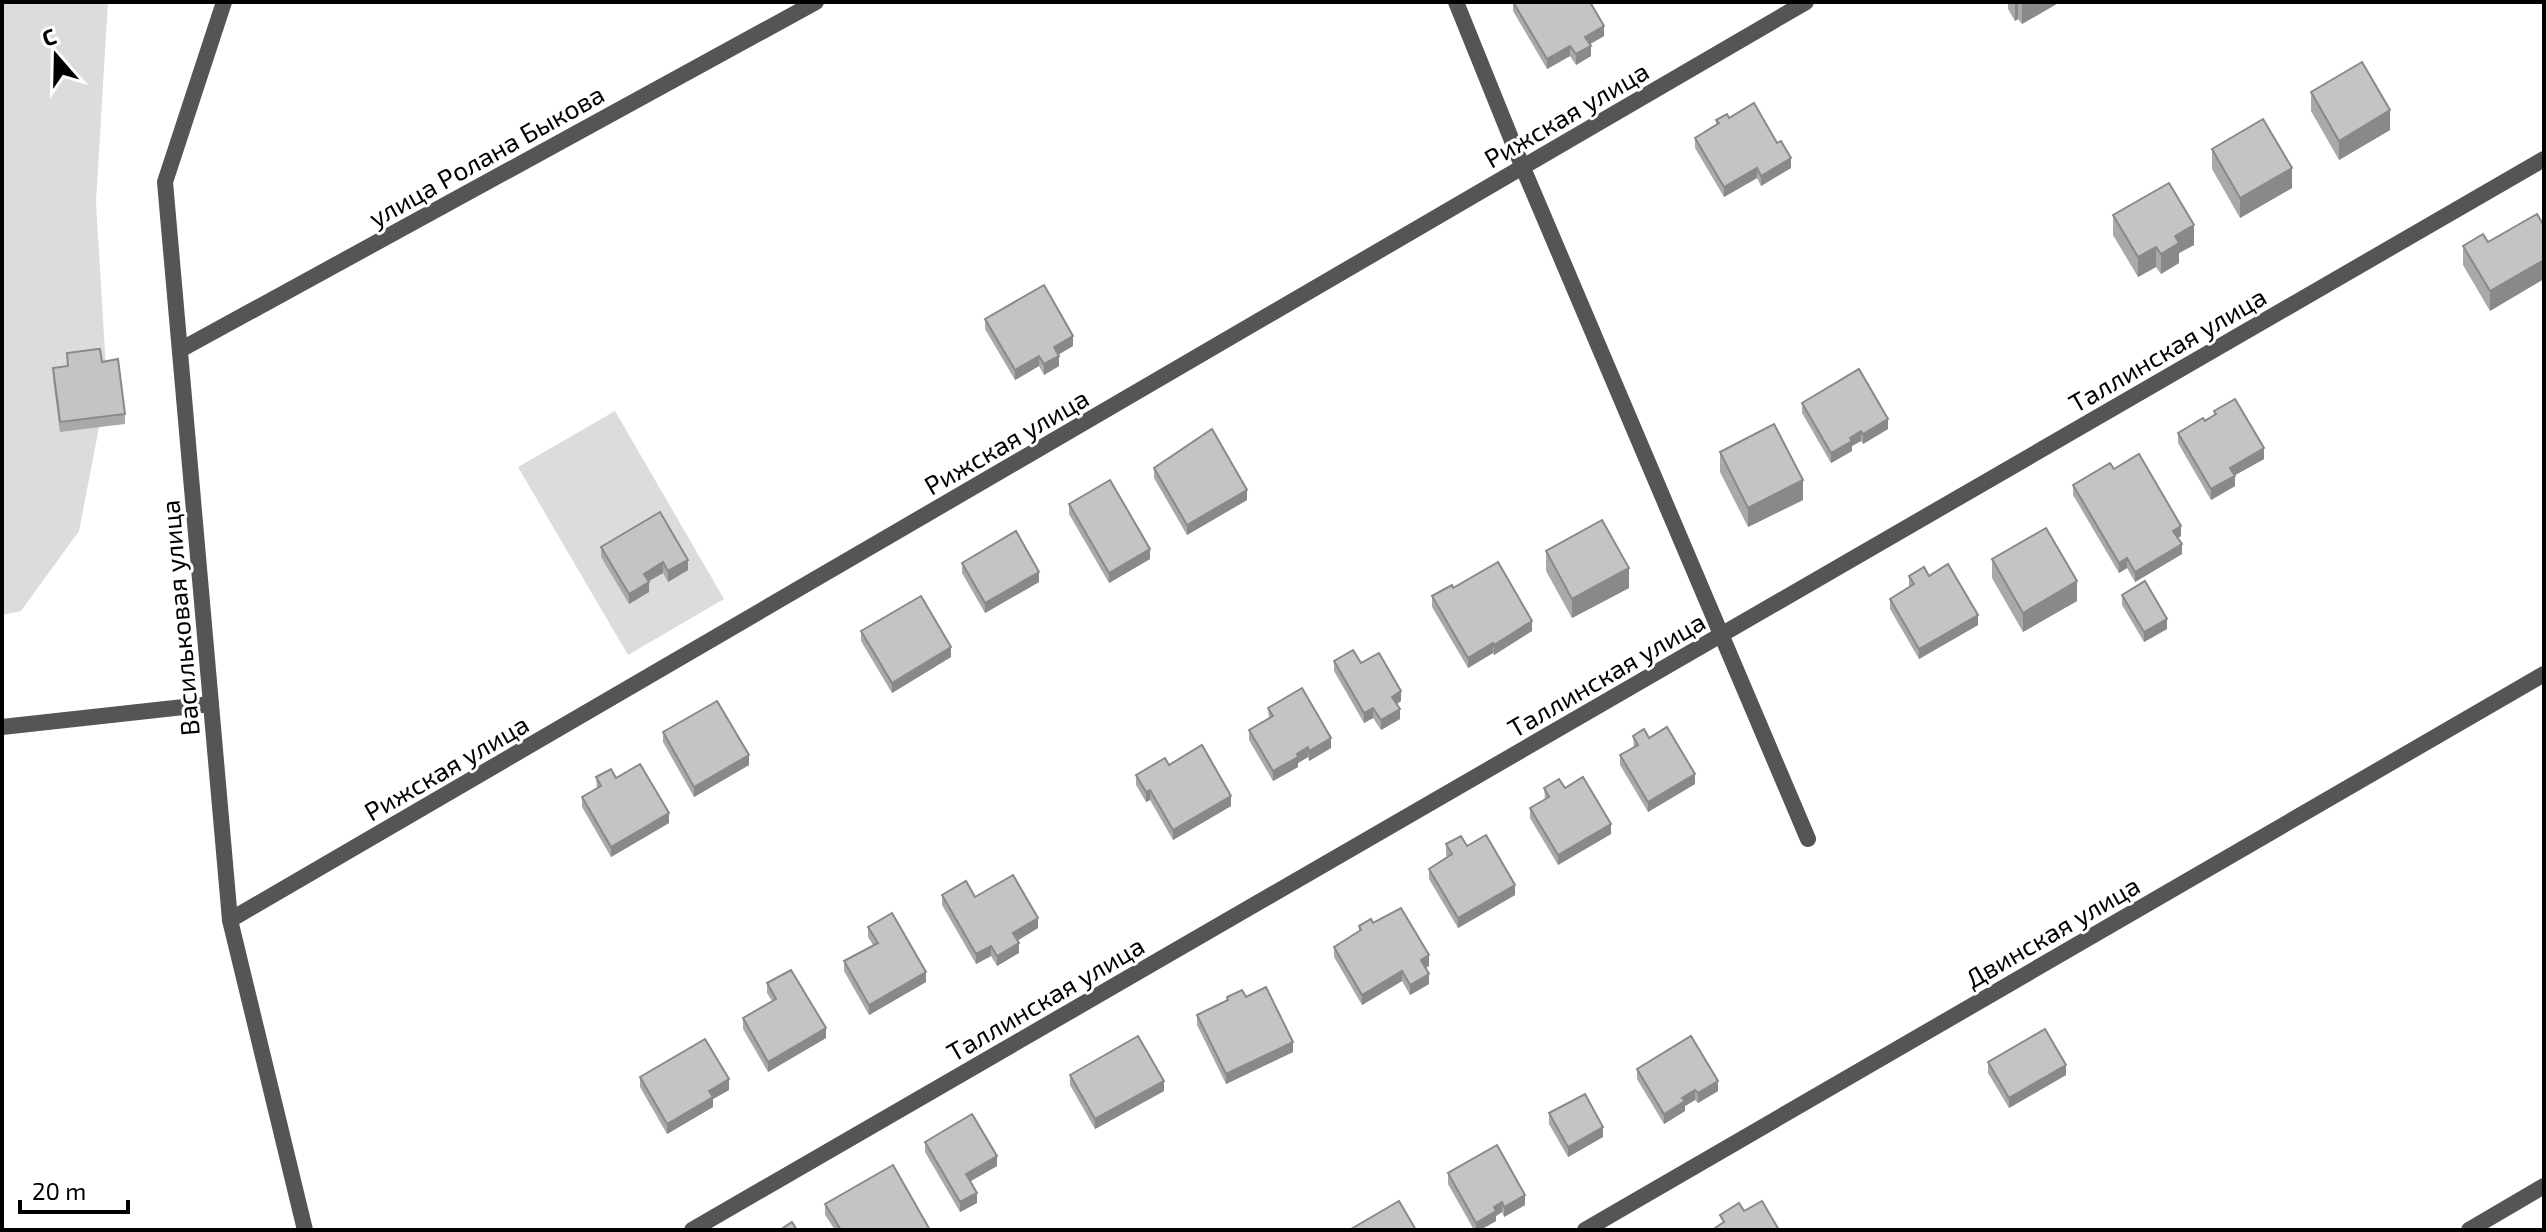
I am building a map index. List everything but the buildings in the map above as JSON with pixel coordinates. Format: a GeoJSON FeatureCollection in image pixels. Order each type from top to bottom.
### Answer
{"type":"FeatureCollection","features":[{"type":"Feature","properties":{"kind":"street","name":"Васильковая улица"},"geometry":{"type":"LineString","coordinates":[[224,2],[165,182],[230,920],[305,1230]]}},
{"type":"Feature","properties":{"kind":"street","name":"улица Ролана Быкова"},"geometry":{"type":"LineString","coordinates":[[180,350],[816,2]]}},
{"type":"Feature","properties":{"kind":"street"},"geometry":{"type":"LineString","coordinates":[[1456,2],[1523,168],[1808,839]]}},
{"type":"Feature","properties":{"kind":"street","name":"Рижская улица"},"geometry":{"type":"LineString","coordinates":[[230,920],[1806,2]]}},
{"type":"Feature","properties":{"kind":"street","name":"Таллинская улица"},"geometry":{"type":"LineString","coordinates":[[692,1230],[2544,159]]}},
{"type":"Feature","properties":{"kind":"street","name":"Двинская улица"},"geometry":{"type":"LineString","coordinates":[[1585,1230],[2544,674]]}},
{"type":"Feature","properties":{"kind":"street"},"geometry":{"type":"LineString","coordinates":[[2,727],[211,704]]}},
{"type":"Feature","properties":{"kind":"street"},"geometry":{"type":"LineString","coordinates":[[2469,1230],[2544,1186]]}},
{"type":"Feature","properties":{"kind":"shaded area"},"geometry":{"type":"Polygon","coordinates":[[[2,2],[108,2],[96,202],[107,386],[79,531],[21,611],[2,615],[2,2]]]}},
{"type":"Feature","properties":{"kind":"shaded area"},"geometry":{"type":"Polygon","coordinates":[[[615,411],[724,599],[628,655],[518,467],[615,411]]]}}]}
